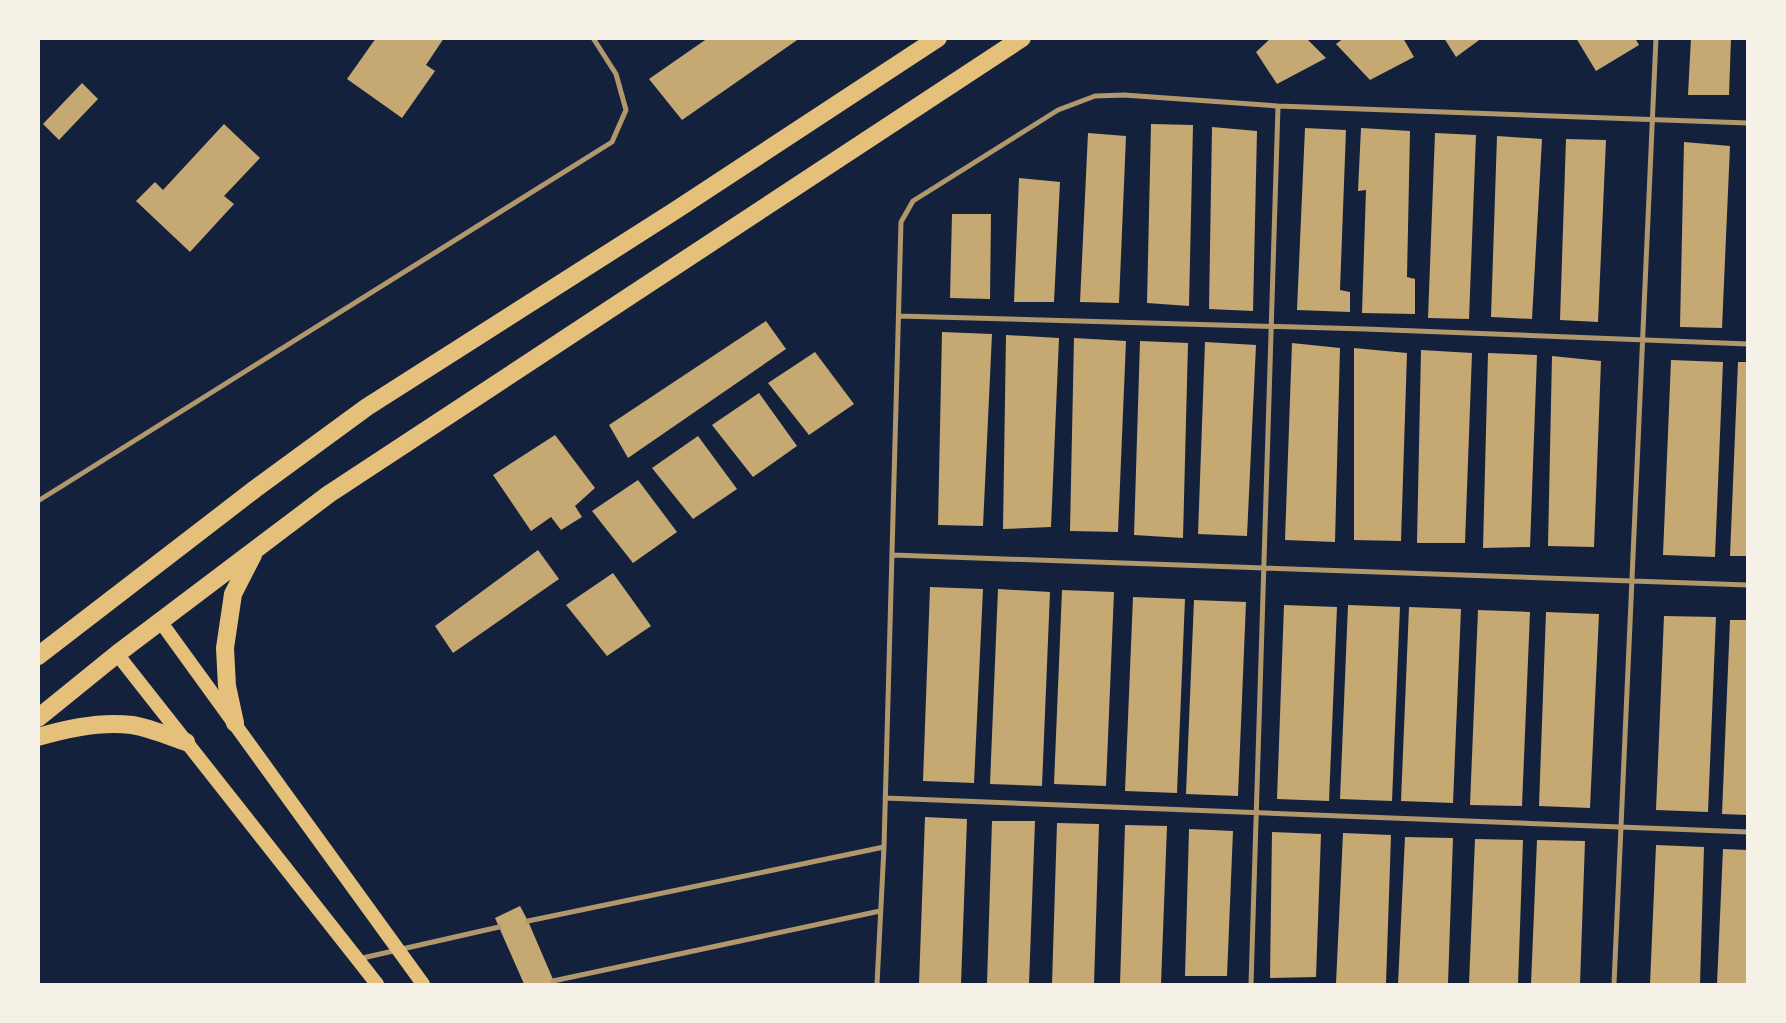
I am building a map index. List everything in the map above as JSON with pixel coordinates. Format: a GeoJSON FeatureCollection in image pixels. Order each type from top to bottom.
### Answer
{"type":"FeatureCollection","features":[{"type":"Feature","properties":{"kind":"main road"},"geometry":{"type":"LineString","coordinates":[[38,656],[255,489],[367,407],[676,210],[938,38]]}},
{"type":"Feature","properties":{"kind":"main road"},"geometry":{"type":"LineString","coordinates":[[38,718],[117,654],[329,494],[1022,38]]}},
{"type":"Feature","properties":{"kind":"main road"},"geometry":{"type":"LineString","coordinates":[[234,723],[227,686],[225,648],[233,594],[255,550]]}},
{"type":"Feature","properties":{"kind":"main road"},"geometry":{"type":"LineString","coordinates":[[160,621],[423,985]]}},
{"type":"Feature","properties":{"kind":"main road"},"geometry":{"type":"LineString","coordinates":[[117,654],[377,985]]}},
{"type":"Feature","properties":{"kind":"main road"},"geometry":{"type":"LineString","coordinates":[[38,737],[60,730],[105,724],[134,725],[186,742]]}},
{"type":"Feature","properties":{"kind":"lane"},"geometry":{"type":"LineString","coordinates":[[38,501],[612,142],[625,110],[616,74],[593,38]]}},
{"type":"Feature","properties":{"kind":"lane"},"geometry":{"type":"LineString","coordinates":[[1614,985],[1656,38]]}},
{"type":"Feature","properties":{"kind":"lane"},"geometry":{"type":"LineString","coordinates":[[877,985],[884,847],[901,222],[913,201],[1058,110],[1095,96],[1278,106],[1748,123]]}},
{"type":"Feature","properties":{"kind":"lane"},"geometry":{"type":"LineString","coordinates":[[1251,985],[1278,106]]}},
{"type":"Feature","properties":{"kind":"lane"},"geometry":{"type":"LineString","coordinates":[[900,316],[1271,326],[1748,344]]}},
{"type":"Feature","properties":{"kind":"lane"},"geometry":{"type":"LineString","coordinates":[[893,555],[1748,585]]}},
{"type":"Feature","properties":{"kind":"lane"},"geometry":{"type":"LineString","coordinates":[[885,798],[1748,832]]}},
{"type":"Feature","properties":{"kind":"lane"},"geometry":{"type":"LineString","coordinates":[[528,921],[884,847]]}},
{"type":"Feature","properties":{"kind":"lane"},"geometry":{"type":"LineString","coordinates":[[554,981],[880,911]]}},
{"type":"Feature","properties":{"kind":"lane"},"geometry":{"type":"LineString","coordinates":[[357,959],[499,927]]}},
{"type":"Feature","properties":{"kind":"building"},"geometry":{"type":"Polygon","coordinates":[[[376,38],[444,38],[426,65],[435,71],[402,118],[347,79],[376,38]]]}},
{"type":"Feature","properties":{"kind":"building"},"geometry":{"type":"Polygon","coordinates":[[[708,38],[800,38],[682,120],[649,79],[708,38]]]}},
{"type":"Feature","properties":{"kind":"building"},"geometry":{"type":"Polygon","coordinates":[[[1271,38],[1306,38],[1326,58],[1277,84],[1256,52],[1271,38]]]}},
{"type":"Feature","properties":{"kind":"building"},"geometry":{"type":"Polygon","coordinates":[[[1344,38],[1403,38],[1414,57],[1370,80],[1336,44],[1344,38]]]}},
{"type":"Feature","properties":{"kind":"building"},"geometry":{"type":"Polygon","coordinates":[[[1444,38],[1482,38],[1456,57],[1444,38]]]}},
{"type":"Feature","properties":{"kind":"building"},"geometry":{"type":"Polygon","coordinates":[[[1576,38],[1635,38],[1639,45],[1596,71],[1576,38]]]}},
{"type":"Feature","properties":{"kind":"building"},"geometry":{"type":"Polygon","coordinates":[[[1691,38],[1731,38],[1729,95],[1688,95],[1691,38]]]}},
{"type":"Feature","properties":{"kind":"building"},"geometry":{"type":"Polygon","coordinates":[[[82,83],[98,99],[59,140],[43,124],[82,83]]]}},
{"type":"Feature","properties":{"kind":"building"},"geometry":{"type":"Polygon","coordinates":[[[224,124],[260,158],[224,196],[234,204],[190,252],[136,201],[155,182],[163,190],[224,124]]]}},
{"type":"Feature","properties":{"kind":"building"},"geometry":{"type":"Polygon","coordinates":[[[1151,124],[1193,125],[1189,306],[1147,303],[1151,124]]]}},
{"type":"Feature","properties":{"kind":"building"},"geometry":{"type":"Polygon","coordinates":[[[1212,127],[1257,131],[1253,311],[1209,309],[1212,127]]]}},
{"type":"Feature","properties":{"kind":"building"},"geometry":{"type":"Polygon","coordinates":[[[1305,128],[1346,130],[1340,290],[1350,292],[1350,312],[1297,310],[1305,128]]]}},
{"type":"Feature","properties":{"kind":"building"},"geometry":{"type":"Polygon","coordinates":[[[1361,128],[1410,131],[1407,277],[1415,279],[1415,314],[1362,313],[1366,190],[1358,191],[1361,128]]]}},
{"type":"Feature","properties":{"kind":"building"},"geometry":{"type":"Polygon","coordinates":[[[1088,133],[1126,136],[1119,303],[1080,302],[1088,133]]]}},
{"type":"Feature","properties":{"kind":"building"},"geometry":{"type":"Polygon","coordinates":[[[1435,133],[1476,135],[1469,319],[1428,318],[1435,133]]]}},
{"type":"Feature","properties":{"kind":"building"},"geometry":{"type":"Polygon","coordinates":[[[1497,136],[1542,139],[1532,319],[1491,317],[1497,136]]]}},
{"type":"Feature","properties":{"kind":"building"},"geometry":{"type":"Polygon","coordinates":[[[1566,139],[1606,140],[1598,322],[1560,320],[1566,139]]]}},
{"type":"Feature","properties":{"kind":"building"},"geometry":{"type":"Polygon","coordinates":[[[1684,142],[1730,146],[1722,328],[1680,327],[1684,142]]]}},
{"type":"Feature","properties":{"kind":"building"},"geometry":{"type":"Polygon","coordinates":[[[1019,178],[1060,182],[1054,302],[1014,302],[1019,178]]]}},
{"type":"Feature","properties":{"kind":"building"},"geometry":{"type":"Polygon","coordinates":[[[952,214],[991,214],[990,299],[950,298],[952,214]]]}},
{"type":"Feature","properties":{"kind":"building"},"geometry":{"type":"Polygon","coordinates":[[[766,321],[786,349],[628,458],[609,425],[766,321]]]}},
{"type":"Feature","properties":{"kind":"building"},"geometry":{"type":"Polygon","coordinates":[[[942,332],[992,334],[983,526],[938,525],[942,332]]]}},
{"type":"Feature","properties":{"kind":"building"},"geometry":{"type":"Polygon","coordinates":[[[1006,335],[1059,338],[1051,527],[1003,529],[1006,335]]]}},
{"type":"Feature","properties":{"kind":"building"},"geometry":{"type":"Polygon","coordinates":[[[1074,338],[1126,341],[1118,532],[1070,531],[1074,338]]]}},
{"type":"Feature","properties":{"kind":"building"},"geometry":{"type":"Polygon","coordinates":[[[1140,341],[1188,343],[1183,538],[1134,535],[1140,341]]]}},
{"type":"Feature","properties":{"kind":"building"},"geometry":{"type":"Polygon","coordinates":[[[1205,342],[1256,345],[1247,536],[1198,534],[1205,342]]]}},
{"type":"Feature","properties":{"kind":"building"},"geometry":{"type":"Polygon","coordinates":[[[1292,343],[1340,348],[1335,542],[1285,540],[1292,343]]]}},
{"type":"Feature","properties":{"kind":"building"},"geometry":{"type":"Polygon","coordinates":[[[1354,348],[1407,353],[1401,541],[1354,540],[1354,348]]]}},
{"type":"Feature","properties":{"kind":"building"},"geometry":{"type":"Polygon","coordinates":[[[1421,350],[1472,353],[1465,543],[1417,543],[1421,350]]]}},
{"type":"Feature","properties":{"kind":"building"},"geometry":{"type":"Polygon","coordinates":[[[815,352],[854,404],[809,435],[768,383],[815,352]]]}},
{"type":"Feature","properties":{"kind":"building"},"geometry":{"type":"Polygon","coordinates":[[[1488,353],[1537,355],[1530,547],[1483,548],[1488,353]]]}},
{"type":"Feature","properties":{"kind":"building"},"geometry":{"type":"Polygon","coordinates":[[[1552,356],[1601,361],[1594,547],[1548,546],[1552,356]]]}},
{"type":"Feature","properties":{"kind":"building"},"geometry":{"type":"Polygon","coordinates":[[[1671,360],[1723,362],[1715,557],[1663,555],[1671,360]]]}},
{"type":"Feature","properties":{"kind":"building"},"geometry":{"type":"Polygon","coordinates":[[[1738,362],[1748,362],[1748,556],[1730,556],[1738,362]]]}},
{"type":"Feature","properties":{"kind":"building"},"geometry":{"type":"Polygon","coordinates":[[[759,393],[797,446],[753,477],[712,425],[759,393]]]}},
{"type":"Feature","properties":{"kind":"building"},"geometry":{"type":"Polygon","coordinates":[[[555,435],[595,488],[575,506],[582,517],[561,530],[551,517],[531,531],[493,475],[555,435]]]}},
{"type":"Feature","properties":{"kind":"building"},"geometry":{"type":"Polygon","coordinates":[[[698,436],[737,489],[693,519],[652,468],[698,436]]]}},
{"type":"Feature","properties":{"kind":"building"},"geometry":{"type":"Polygon","coordinates":[[[638,480],[677,532],[633,563],[592,511],[638,480]]]}},
{"type":"Feature","properties":{"kind":"building"},"geometry":{"type":"Polygon","coordinates":[[[538,550],[559,579],[453,653],[435,626],[538,550]]]}},
{"type":"Feature","properties":{"kind":"building"},"geometry":{"type":"Polygon","coordinates":[[[613,573],[651,626],[607,656],[566,605],[613,573]]]}},
{"type":"Feature","properties":{"kind":"building"},"geometry":{"type":"Polygon","coordinates":[[[930,587],[983,589],[974,783],[923,781],[930,587]]]}},
{"type":"Feature","properties":{"kind":"building"},"geometry":{"type":"Polygon","coordinates":[[[998,589],[1050,592],[1042,786],[990,784],[998,589]]]}},
{"type":"Feature","properties":{"kind":"building"},"geometry":{"type":"Polygon","coordinates":[[[1062,590],[1114,592],[1106,786],[1054,784],[1062,590]]]}},
{"type":"Feature","properties":{"kind":"building"},"geometry":{"type":"Polygon","coordinates":[[[1133,597],[1185,599],[1177,793],[1125,791],[1133,597]]]}},
{"type":"Feature","properties":{"kind":"building"},"geometry":{"type":"Polygon","coordinates":[[[1194,600],[1246,602],[1238,796],[1186,794],[1194,600]]]}},
{"type":"Feature","properties":{"kind":"building"},"geometry":{"type":"Polygon","coordinates":[[[1284,605],[1337,607],[1329,801],[1277,799],[1284,605]]]}},
{"type":"Feature","properties":{"kind":"building"},"geometry":{"type":"Polygon","coordinates":[[[1348,605],[1400,607],[1392,801],[1340,799],[1348,605]]]}},
{"type":"Feature","properties":{"kind":"building"},"geometry":{"type":"Polygon","coordinates":[[[1409,607],[1461,609],[1453,803],[1401,801],[1409,607]]]}},
{"type":"Feature","properties":{"kind":"building"},"geometry":{"type":"Polygon","coordinates":[[[1478,610],[1530,612],[1522,806],[1470,805],[1478,610]]]}},
{"type":"Feature","properties":{"kind":"building"},"geometry":{"type":"Polygon","coordinates":[[[1546,612],[1599,614],[1590,808],[1539,806],[1546,612]]]}},
{"type":"Feature","properties":{"kind":"building"},"geometry":{"type":"Polygon","coordinates":[[[1664,616],[1716,617],[1708,812],[1656,810],[1664,616]]]}},
{"type":"Feature","properties":{"kind":"building"},"geometry":{"type":"Polygon","coordinates":[[[1730,620],[1748,620],[1748,815],[1722,814],[1730,620]]]}},
{"type":"Feature","properties":{"kind":"building"},"geometry":{"type":"Polygon","coordinates":[[[925,817],[967,819],[961,984],[919,984],[925,817]]]}},
{"type":"Feature","properties":{"kind":"building"},"geometry":{"type":"Polygon","coordinates":[[[992,821],[1035,821],[1029,984],[987,984],[992,821]]]}},
{"type":"Feature","properties":{"kind":"building"},"geometry":{"type":"Polygon","coordinates":[[[1057,823],[1099,824],[1094,984],[1052,984],[1057,823]]]}},
{"type":"Feature","properties":{"kind":"building"},"geometry":{"type":"Polygon","coordinates":[[[1125,825],[1167,826],[1161,984],[1120,984],[1125,825]]]}},
{"type":"Feature","properties":{"kind":"building"},"geometry":{"type":"Polygon","coordinates":[[[1189,829],[1233,831],[1227,976],[1185,976],[1189,829]]]}},
{"type":"Feature","properties":{"kind":"building"},"geometry":{"type":"Polygon","coordinates":[[[1272,832],[1321,834],[1316,977],[1270,978],[1272,832]]]}},
{"type":"Feature","properties":{"kind":"building"},"geometry":{"type":"Polygon","coordinates":[[[1343,833],[1391,835],[1386,984],[1336,984],[1343,833]]]}},
{"type":"Feature","properties":{"kind":"building"},"geometry":{"type":"Polygon","coordinates":[[[1405,837],[1453,838],[1448,984],[1398,984],[1405,837]]]}},
{"type":"Feature","properties":{"kind":"building"},"geometry":{"type":"Polygon","coordinates":[[[1475,839],[1523,840],[1518,984],[1469,984],[1475,839]]]}},
{"type":"Feature","properties":{"kind":"building"},"geometry":{"type":"Polygon","coordinates":[[[1537,840],[1585,841],[1580,984],[1531,984],[1537,840]]]}},
{"type":"Feature","properties":{"kind":"building"},"geometry":{"type":"Polygon","coordinates":[[[1656,845],[1704,847],[1700,984],[1650,984],[1656,845]]]}},
{"type":"Feature","properties":{"kind":"building"},"geometry":{"type":"Polygon","coordinates":[[[1723,849],[1748,850],[1748,984],[1717,984],[1723,849]]]}},
{"type":"Feature","properties":{"kind":"building"},"geometry":{"type":"Polygon","coordinates":[[[520,906],[555,984],[524,984],[495,918],[520,906]]]}}]}
